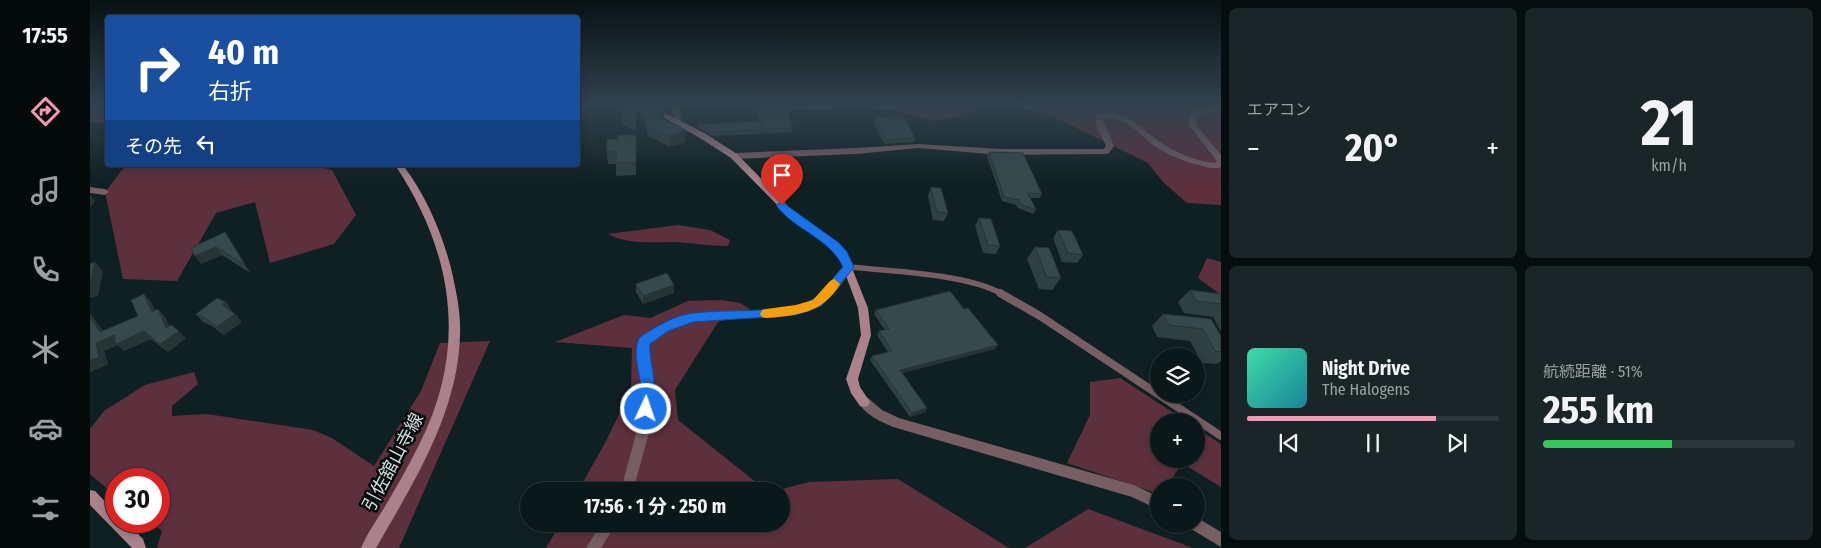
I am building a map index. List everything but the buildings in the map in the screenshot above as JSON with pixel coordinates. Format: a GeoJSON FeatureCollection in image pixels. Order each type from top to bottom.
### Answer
{"type":"FeatureCollection","features":[{"type":"Feature","properties":{"kind":"main road"},"geometry":{"type":"LineString","coordinates":[[694,132],[734,156],[794,217],[835,246],[843,255],[864,308],[866,335],[852,379],[855,389],[864,402]]}},
{"type":"Feature","properties":{"kind":"main road","name":"引佐舘山寺線"},"geometry":{"type":"LineString","coordinates":[[368,548],[418,462],[436,422],[454,350],[454,309],[438,240],[424,202],[400,167]]}},
{"type":"Feature","properties":{"kind":"main road"},"geometry":{"type":"LineString","coordinates":[[90,496],[123,528],[139,548]]}},
{"type":"Feature","properties":{"kind":"street"},"geometry":{"type":"LineString","coordinates":[[734,156],[856,151],[918,146],[1001,152],[1106,151],[1110,146],[1103,132]]}},
{"type":"Feature","properties":{"kind":"street"},"geometry":{"type":"LineString","coordinates":[[1142,132],[1162,148],[1187,159],[1217,166],[1221,162],[1198,132]]}},
{"type":"Feature","properties":{"kind":"street"},"geometry":{"type":"LineString","coordinates":[[90,190],[105,192]]}},
{"type":"Feature","properties":{"kind":"street"},"geometry":{"type":"LineString","coordinates":[[630,482],[644,426],[648,392],[643,354],[644,342],[664,328],[692,318],[796,310],[817,303],[848,267]]}},
{"type":"Feature","properties":{"kind":"street"},"geometry":{"type":"LineString","coordinates":[[864,402],[878,414],[897,423],[1134,491],[1150,499]]}},
{"type":"Feature","properties":{"kind":"street"},"geometry":{"type":"LineString","coordinates":[[1205,530],[1221,540]]}},
{"type":"Feature","properties":{"kind":"street"},"geometry":{"type":"LineString","coordinates":[[593,548],[604,532]]}},
{"type":"Feature","properties":{"kind":"lane"},"geometry":{"type":"LineString","coordinates":[[848,267],[941,277],[999,292],[1040,316],[1221,436]]}},
{"type":"Feature","properties":{"kind":"shaded area"},"geometry":{"type":"Polygon","coordinates":[[[1084,132],[1221,132],[1221,205],[1187,203],[1163,182],[1148,163],[1084,132]]]}},
{"type":"Feature","properties":{"kind":"shaded area"},"geometry":{"type":"Polygon","coordinates":[[[124,167],[321,167],[332,170],[356,215],[334,244],[270,263],[255,202],[216,213],[177,281],[123,279],[105,192],[124,167]]]}},
{"type":"Feature","properties":{"kind":"shaded area"},"geometry":{"type":"Polygon","coordinates":[[[678,225],[710,230],[730,240],[728,246],[632,241],[616,238],[608,234],[678,225]]]}},
{"type":"Feature","properties":{"kind":"shaded area"},"geometry":{"type":"Polygon","coordinates":[[[1207,258],[1221,262],[1221,295],[1198,278],[1207,258]]]}},
{"type":"Feature","properties":{"kind":"shaded area"},"geometry":{"type":"Polygon","coordinates":[[[721,300],[740,303],[750,309],[718,322],[675,390],[678,420],[756,482],[583,482],[631,390],[632,348],[555,342],[624,315],[650,318],[688,301],[721,300]]]}},
{"type":"Feature","properties":{"kind":"shaded area"},"geometry":{"type":"Polygon","coordinates":[[[490,341],[399,548],[157,548],[161,533],[170,533],[170,468],[105,468],[105,487],[90,474],[90,429],[104,411],[145,385],[194,372],[198,384],[172,406],[172,416],[207,414],[313,430],[332,438],[374,466],[421,391],[440,343],[490,341]]]}},
{"type":"Feature","properties":{"kind":"shaded area"},"geometry":{"type":"Polygon","coordinates":[[[1120,378],[1150,398],[1150,403],[1158,403],[1174,413],[1150,413],[1150,468],[1179,468],[1172,478],[1150,478],[1150,491],[1067,463],[1090,415],[1090,382],[1120,378]]]}},
{"type":"Feature","properties":{"kind":"shaded area"},"geometry":{"type":"Polygon","coordinates":[[[1205,434],[1221,444],[1221,487],[1190,468],[1205,468],[1205,434]]]}},
{"type":"Feature","properties":{"kind":"shaded area"},"geometry":{"type":"Polygon","coordinates":[[[898,479],[1009,548],[546,548],[555,532],[790,532],[790,487],[809,482],[898,479]]]}},
{"type":"Feature","properties":{"kind":"shaded area"},"geometry":{"type":"Polygon","coordinates":[[[1088,509],[1193,548],[1025,548],[1088,509]]]}},
{"type":"Feature","properties":{"kind":"slow traffic"},"geometry":{"type":"LineString","coordinates":[[766,314],[796,310],[817,303],[834,284]]}},
{"type":"Feature","properties":{"kind":"route"},"geometry":{"type":"LineString","coordinates":[[646,409],[648,392],[643,354],[644,342],[664,328],[692,318],[731,314],[766,314],[796,310],[817,303],[848,267],[843,255],[835,246],[794,217],[782,205]]}}]}
